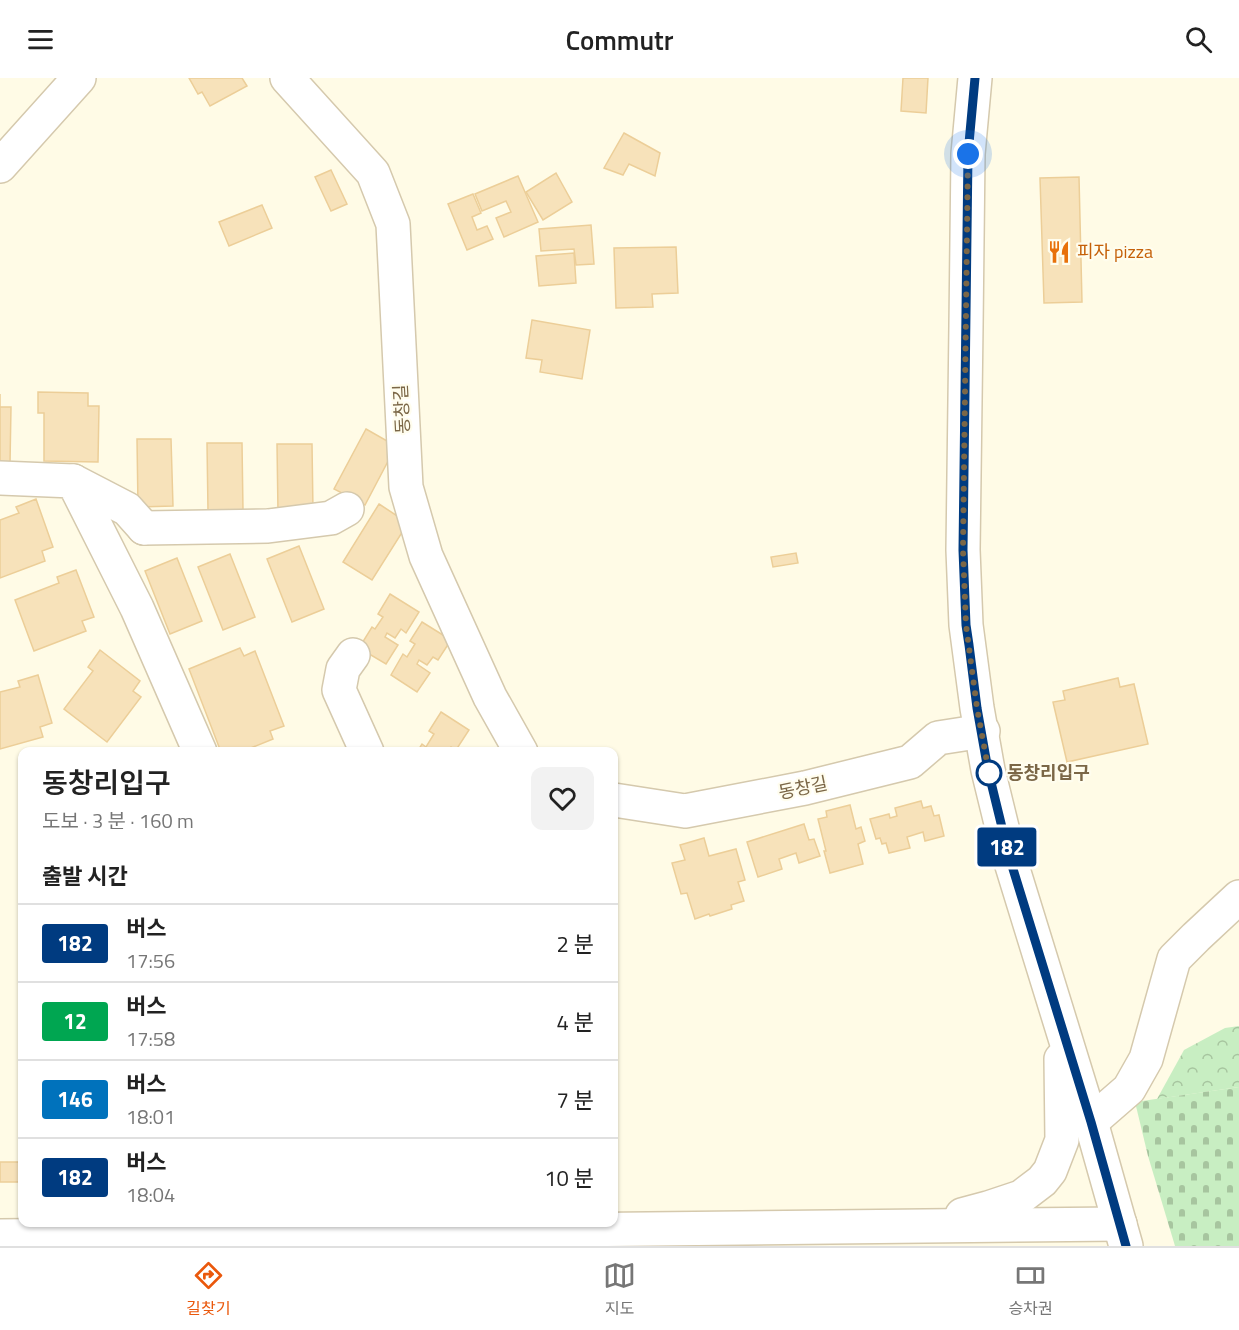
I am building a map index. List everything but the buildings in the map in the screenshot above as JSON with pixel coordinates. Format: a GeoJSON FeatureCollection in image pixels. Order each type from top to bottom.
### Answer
{"type":"FeatureCollection","features":[{"type":"Feature","properties":{"kind":"street"},"geometry":{"type":"LineString","coordinates":[[0,166],[79,78]]}},
{"type":"Feature","properties":{"kind":"street","name":"동창길"},"geometry":{"type":"LineString","coordinates":[[287,78],[373,173],[393,224],[406,487],[426,556],[490,697],[518,747]]}},
{"type":"Feature","properties":{"kind":"street"},"geometry":{"type":"LineString","coordinates":[[0,1236],[915,1226],[1123,1235],[1060,1018],[1009,856],[988,770],[966,625],[963,550],[968,154],[975,78]]}},
{"type":"Feature","properties":{"kind":"street"},"geometry":{"type":"LineString","coordinates":[[0,478],[73,482],[127,509],[144,528],[268,526],[332,518],[347,510]]}},
{"type":"Feature","properties":{"kind":"street"},"geometry":{"type":"LineString","coordinates":[[73,482],[142,618],[198,747]]}},
{"type":"Feature","properties":{"kind":"street"},"geometry":{"type":"LineString","coordinates":[[118,569],[144,528]]}},
{"type":"Feature","properties":{"kind":"street"},"geometry":{"type":"LineString","coordinates":[[353,655],[343,669],[339,690],[365,747]]}},
{"type":"Feature","properties":{"kind":"street","name":"동창길"},"geometry":{"type":"LineString","coordinates":[[618,801],[685,811],[806,788],[910,762],[938,738],[982,731]]}},
{"type":"Feature","properties":{"kind":"street"},"geometry":{"type":"LineString","coordinates":[[1091,1122],[1129,1089],[1146,1059],[1174,959],[1239,897]]}},
{"type":"Feature","properties":{"kind":"street"},"geometry":{"type":"LineString","coordinates":[[915,1226],[988,1208],[1021,1197],[1042,1181],[1050,1171],[1062,1140],[1060,1018]]}},
{"type":"Feature","properties":{"kind":"street"},"geometry":{"type":"LineString","coordinates":[[915,1226],[1005,1246]]}},
{"type":"Feature","properties":{"kind":"green space"},"geometry":{"type":"Polygon","coordinates":[[[1239,1026],[1239,1087],[1157,1099],[1184,1050],[1225,1028],[1239,1026]]]}},
{"type":"Feature","properties":{"kind":"green space"},"geometry":{"type":"Polygon","coordinates":[[[1239,1087],[1239,1246],[1175,1246],[1148,1156],[1135,1102],[1239,1087]]]}},
{"type":"Feature","properties":{"kind":"bus line","name":"182"},"geometry":{"type":"LineString","coordinates":[[975,78],[968,154],[963,550],[966,625],[988,770],[1009,856],[1091,1122],[1126,1246]]}},
{"type":"Feature","properties":{"kind":"place","name":"피자 pizza"},"geometry":{"type":"Point","coordinates":[1059,252]}},
{"type":"Feature","properties":{"kind":"place","name":"동창리입구"},"geometry":{"type":"Point","coordinates":[989,773]}},
{"type":"Feature","properties":{"kind":"route"},"geometry":{"type":"LineString","coordinates":[[968,154],[963,550],[966,625],[977,708],[989,773]]}}]}
